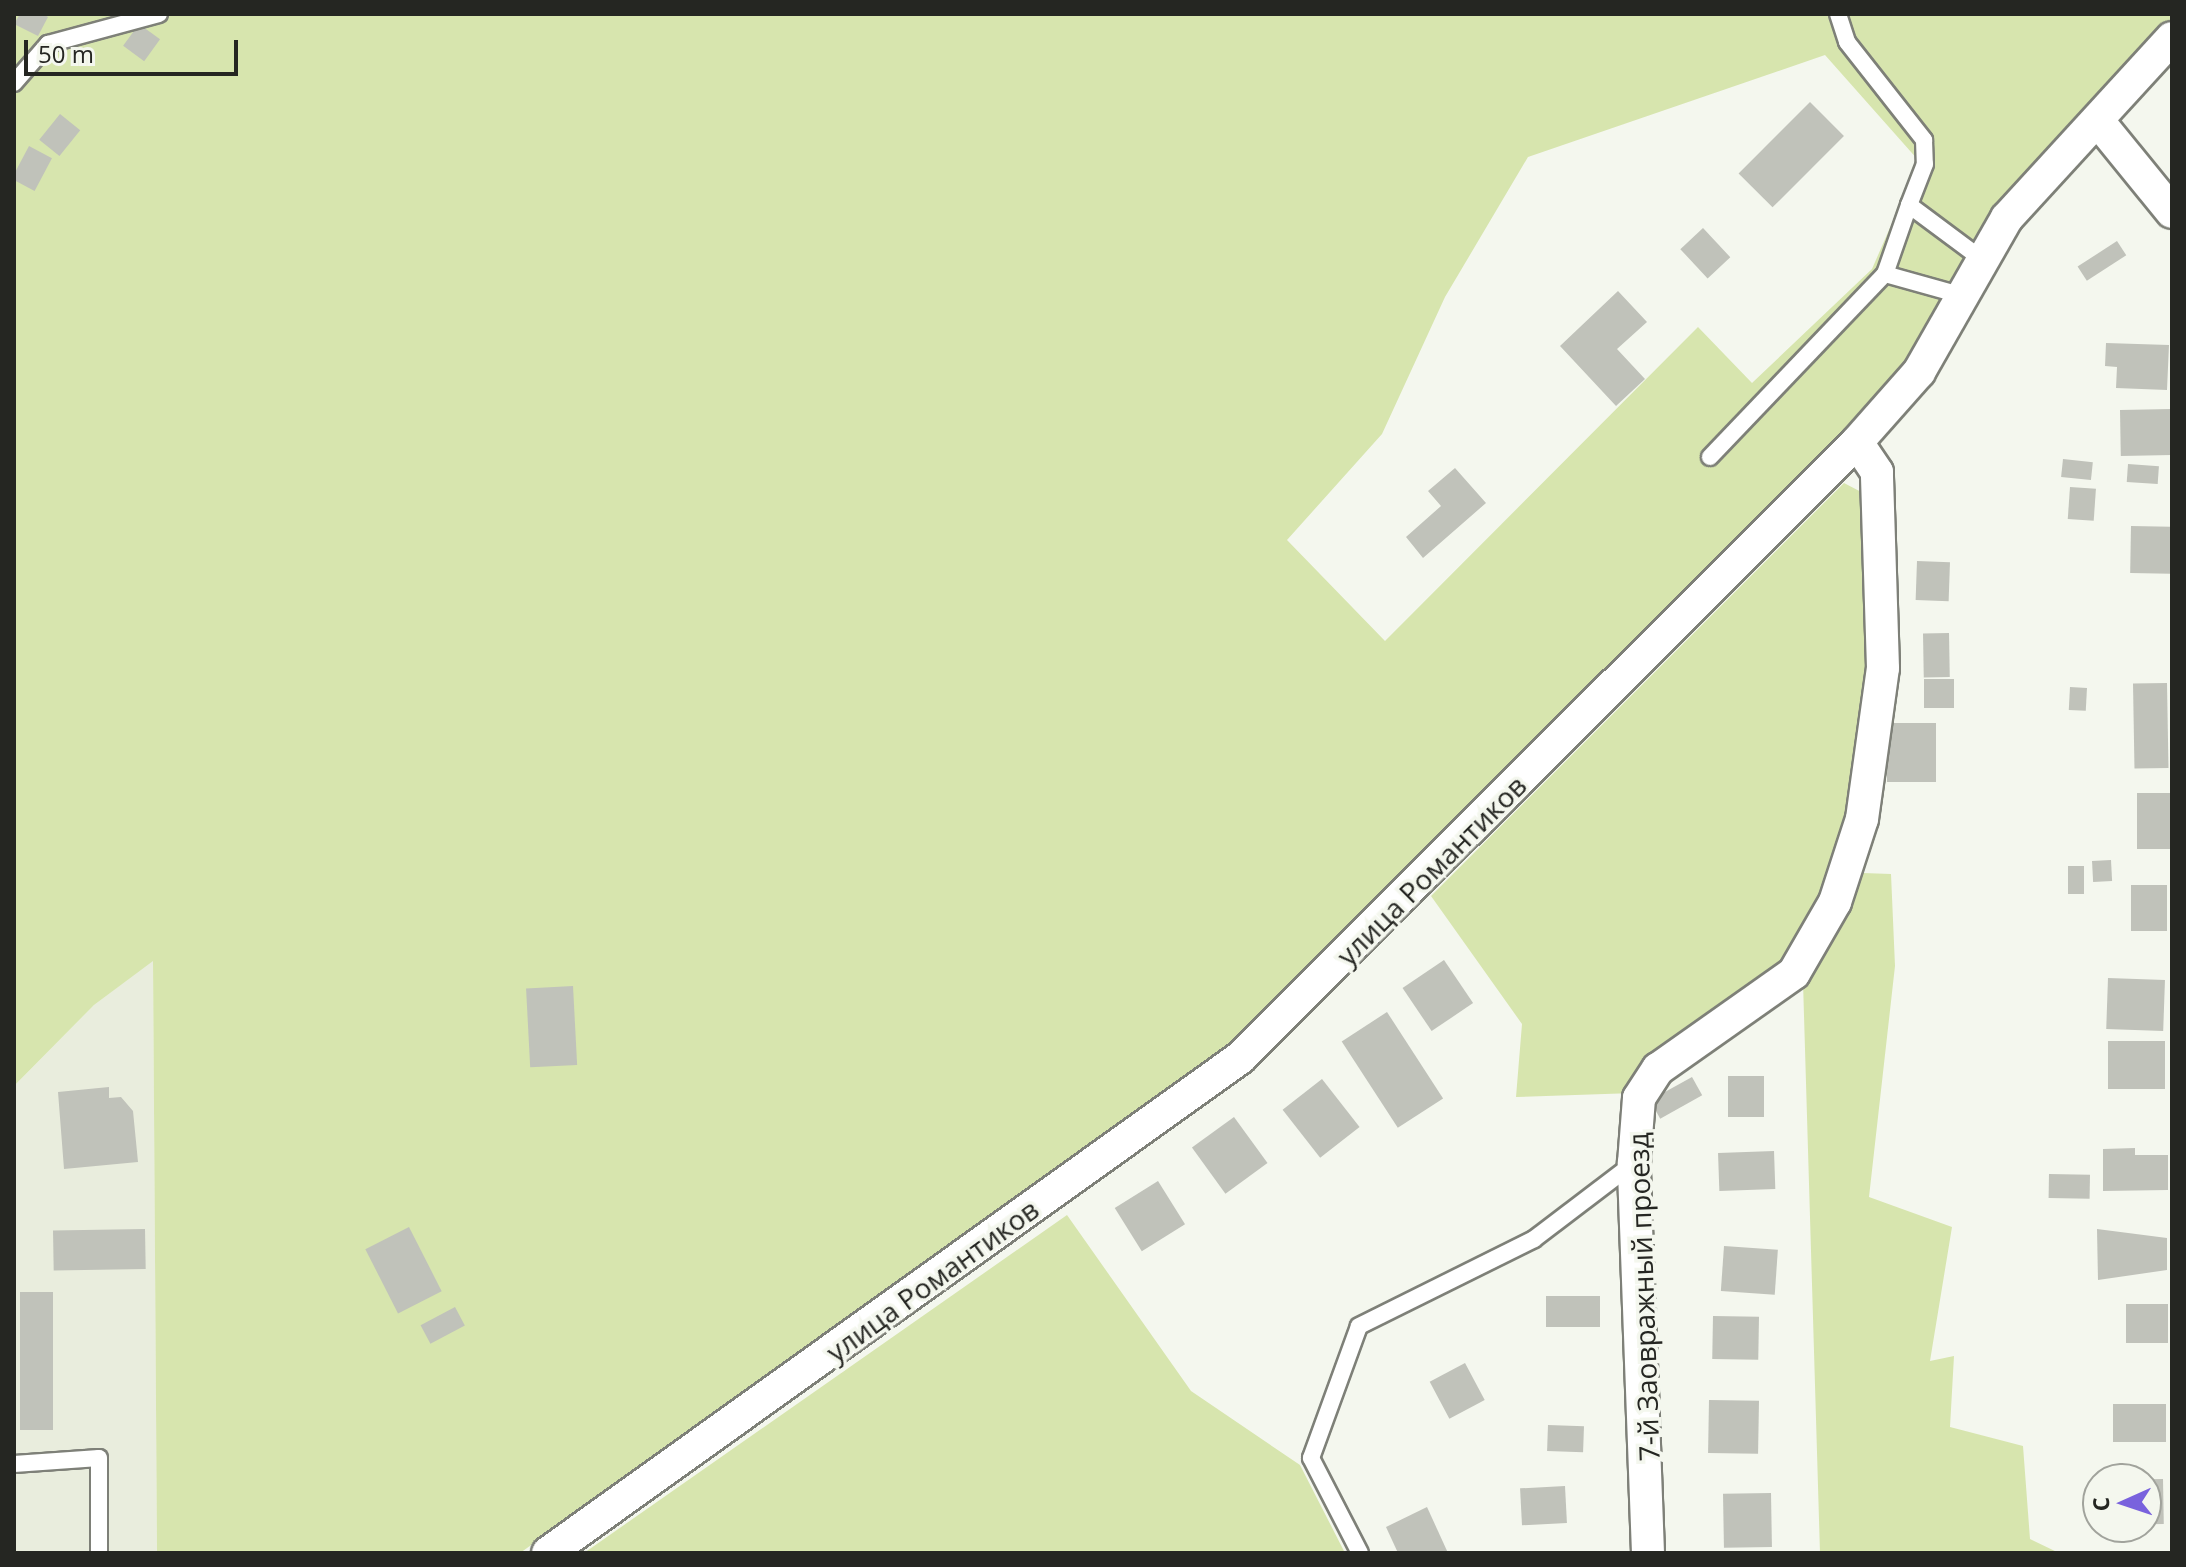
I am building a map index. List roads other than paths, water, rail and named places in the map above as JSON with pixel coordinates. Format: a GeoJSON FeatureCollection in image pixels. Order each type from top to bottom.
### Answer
{"type":"FeatureCollection","features":[{"type":"Feature","properties":{"kind":"street","name":"улица Романтиков"},"geometry":{"type":"LineString","coordinates":[[548,1553],[1240,1058],[1857,442],[1919,372],[1980,258],[2007,218],[2172,38]]}},
{"type":"Feature","properties":{"kind":"street"},"geometry":{"type":"LineString","coordinates":[[2098,121],[2172,212]]}},
{"type":"Feature","properties":{"kind":"street","name":"7-й Заовражный проезд"},"geometry":{"type":"LineString","coordinates":[[1648,1553],[1634,1163],[1639,1098],[1658,1069],[1794,973],[1835,902],[1862,819],[1883,668],[1877,472],[1857,442]]}},
{"type":"Feature","properties":{"kind":"lane"},"geometry":{"type":"LineString","coordinates":[[14,83],[48,44],[159,14]]}},
{"type":"Feature","properties":{"kind":"lane"},"geometry":{"type":"LineString","coordinates":[[1710,457],[1885,274],[1925,164],[1924,140],[1847,42],[1838,14]]}},
{"type":"Feature","properties":{"kind":"lane"},"geometry":{"type":"LineString","coordinates":[[1909,205],[1980,258]]}},
{"type":"Feature","properties":{"kind":"lane"},"geometry":{"type":"LineString","coordinates":[[1885,274],[1960,295]]}},
{"type":"Feature","properties":{"kind":"lane"},"geometry":{"type":"LineString","coordinates":[[1360,1553],[1311,1458],[1359,1326],[1534,1239],[1634,1163]]}},
{"type":"Feature","properties":{"kind":"lane"},"geometry":{"type":"LineString","coordinates":[[14,1464],[99,1458],[99,1553]]}}]}
